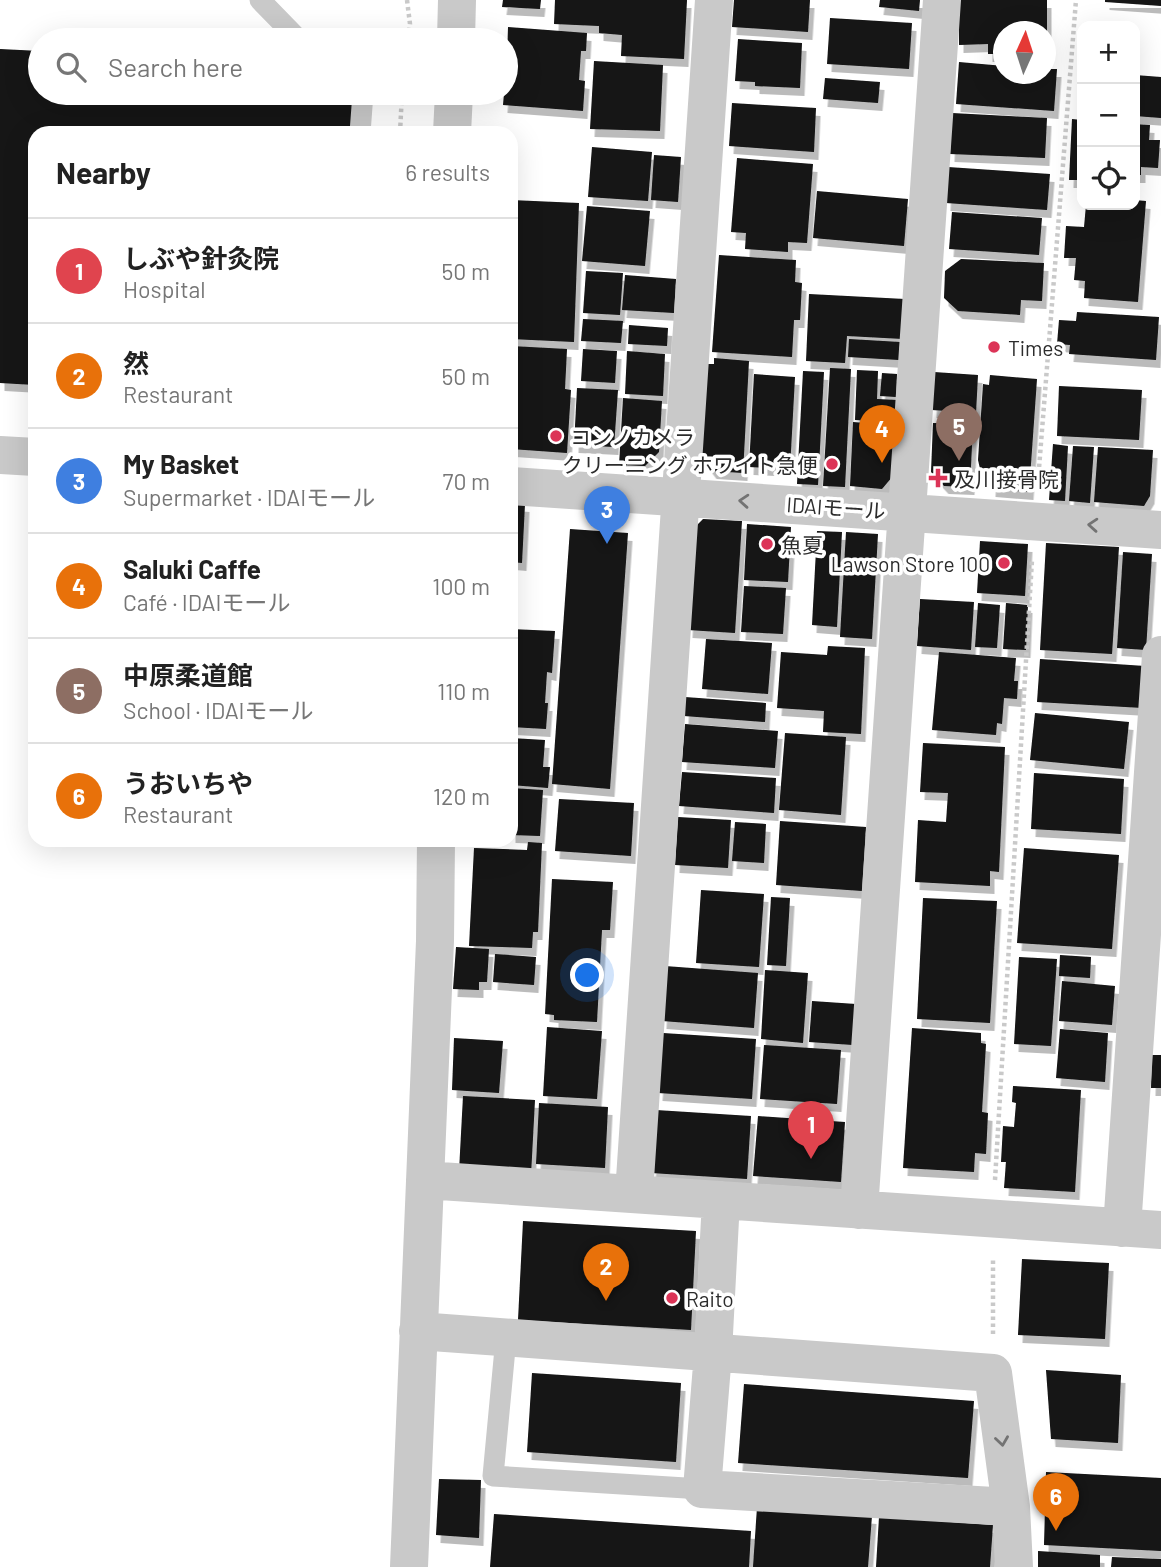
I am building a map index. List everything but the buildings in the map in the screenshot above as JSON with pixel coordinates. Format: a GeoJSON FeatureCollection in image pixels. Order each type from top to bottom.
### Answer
{"type":"FeatureCollection","features":[{"type":"Feature","properties":{"kind":"street"},"geometry":{"type":"LineString","coordinates":[[456,28],[457,0]]}},
{"type":"Feature","properties":{"kind":"street"},"geometry":{"type":"LineString","coordinates":[[635,1194],[714,0]]}},
{"type":"Feature","properties":{"kind":"street"},"geometry":{"type":"LineString","coordinates":[[859,1210],[942,0]]}},
{"type":"Feature","properties":{"kind":"street"},"geometry":{"type":"LineString","coordinates":[[453,126],[454,105]]}},
{"type":"Feature","properties":{"kind":"street"},"geometry":{"type":"LineString","coordinates":[[0,454],[28,456]]}},
{"type":"Feature","properties":{"kind":"street","name":"IDAIモール"},"geometry":{"type":"LineString","coordinates":[[518,486],[1161,530]]}},
{"type":"Feature","properties":{"kind":"street"},"geometry":{"type":"LineString","coordinates":[[1122,1228],[1161,655]]}},
{"type":"Feature","properties":{"kind":"street"},"geometry":{"type":"LineString","coordinates":[[409,1567],[435,941],[436,847]]}},
{"type":"Feature","properties":{"kind":"street"},"geometry":{"type":"LineString","coordinates":[[425,1180],[1161,1230]]}},
{"type":"Feature","properties":{"kind":"street"},"geometry":{"type":"LineString","coordinates":[[721,1200],[702,1489],[1011,1507]]}},
{"type":"Feature","properties":{"kind":"street"},"geometry":{"type":"LineString","coordinates":[[418,1331],[993,1373],[1011,1507],[1014,1567]]}},
{"type":"Feature","properties":{"kind":"lane"},"geometry":{"type":"LineString","coordinates":[[260,0],[289,28]]}},
{"type":"Feature","properties":{"kind":"lane"},"geometry":{"type":"LineString","coordinates":[[361,126],[362,105]]}},
{"type":"Feature","properties":{"kind":"lane"},"geometry":{"type":"LineString","coordinates":[[506,1338],[492,1476],[702,1489]]}},
{"type":"Feature","properties":{"kind":"path"},"geometry":{"type":"LineString","coordinates":[[407,0],[410,28]]}},
{"type":"Feature","properties":{"kind":"path"},"geometry":{"type":"LineString","coordinates":[[993,1373],[993,1219],[1034,522],[1076,0]]}},
{"type":"Feature","properties":{"kind":"path"},"geometry":{"type":"LineString","coordinates":[[400,126],[401,105]]}},
{"type":"Feature","properties":{"kind":"place","name":"Times"},"geometry":{"type":"Point","coordinates":[994,347]}},
{"type":"Feature","properties":{"kind":"place","name":"コンノカメラ"},"geometry":{"type":"Point","coordinates":[556,436]}},
{"type":"Feature","properties":{"kind":"place","name":"中原柔道館"},"geometry":{"type":"Point","coordinates":[959,461]}},
{"type":"Feature","properties":{"kind":"place","name":"Saluki Caffe"},"geometry":{"type":"Point","coordinates":[882,463]}},
{"type":"Feature","properties":{"kind":"place","name":"クリーニング ホワイト急便"},"geometry":{"type":"Point","coordinates":[832,464]}},
{"type":"Feature","properties":{"kind":"place","name":"及川接骨院"},"geometry":{"type":"Point","coordinates":[938,478]}},
{"type":"Feature","properties":{"kind":"place","name":"My Basket"},"geometry":{"type":"Point","coordinates":[607,544]}},
{"type":"Feature","properties":{"kind":"place","name":"魚夏"},"geometry":{"type":"Point","coordinates":[767,544]}},
{"type":"Feature","properties":{"kind":"place","name":"Lawson Store 100"},"geometry":{"type":"Point","coordinates":[1004,563]}},
{"type":"Feature","properties":{"kind":"place","name":"しぶや針灸院"},"geometry":{"type":"Point","coordinates":[811,1159]}},
{"type":"Feature","properties":{"kind":"place","name":"Raito"},"geometry":{"type":"Point","coordinates":[672,1298]}},
{"type":"Feature","properties":{"kind":"place","name":"然"},"geometry":{"type":"Point","coordinates":[606,1301]}},
{"type":"Feature","properties":{"kind":"place","name":"うおいちや"},"geometry":{"type":"Point","coordinates":[1056,1531]}}]}
